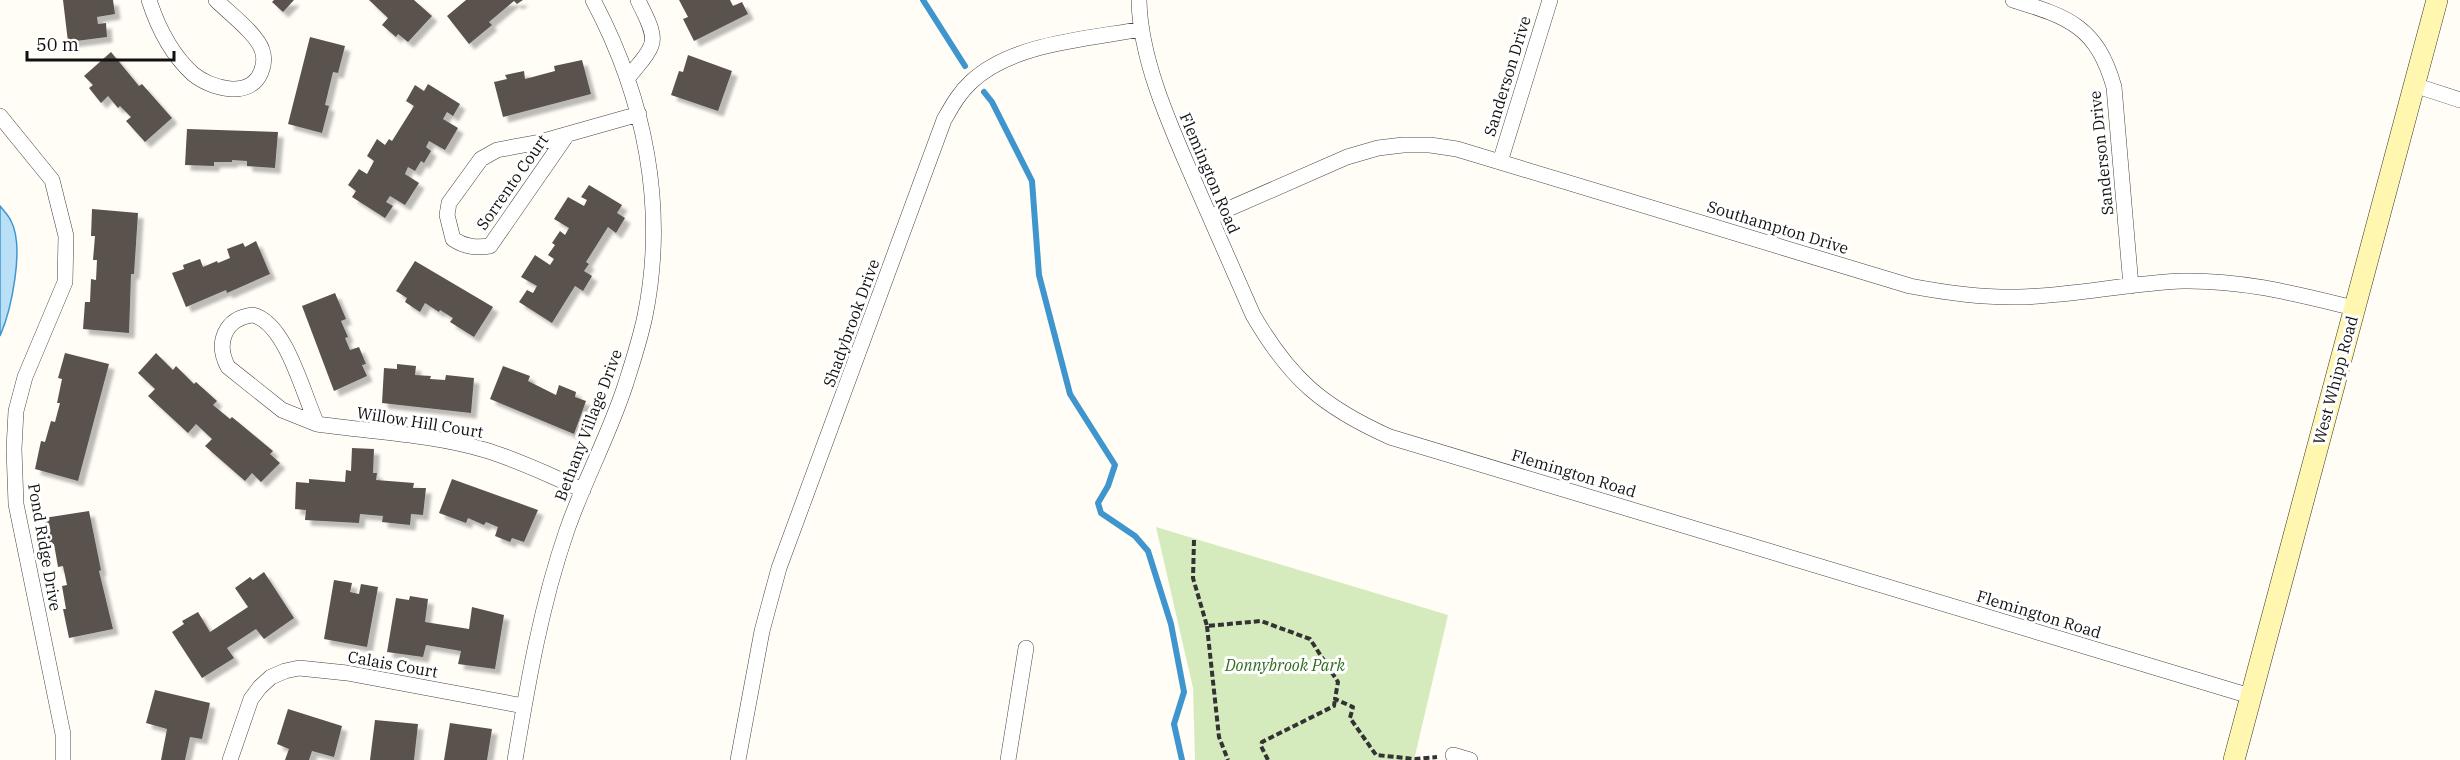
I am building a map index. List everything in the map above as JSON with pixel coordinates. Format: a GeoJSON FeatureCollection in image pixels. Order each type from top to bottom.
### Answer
{"type":"FeatureCollection","features":[{"type":"Feature","properties":{"kind":"street"},"geometry":{"type":"LineString","coordinates":[[149,0],[166,43],[193,73],[221,88],[243,89],[252,84],[260,75],[264,62],[263,51],[258,42],[216,0]]}},
{"type":"Feature","properties":{"kind":"street","name":"Bethany Village Drive"},"geometry":{"type":"LineString","coordinates":[[515,760],[542,617],[568,529],[624,389],[645,318],[649,290],[653,244],[653,202],[648,156],[628,78],[593,0]]}},
{"type":"Feature","properties":{"kind":"street"},"geometry":{"type":"LineString","coordinates":[[628,78],[651,46],[649,25],[638,0]]}},
{"type":"Feature","properties":{"kind":"street","name":"Flemington Road"},"geometry":{"type":"LineString","coordinates":[[1139,0],[1142,29],[1166,116],[1253,315],[1269,343],[1306,387],[1332,407],[1360,423],[1424,447],[2250,696]]}},
{"type":"Feature","properties":{"kind":"street","name":"Sanderson Drive"},"geometry":{"type":"LineString","coordinates":[[1500,162],[1550,0]]}},
{"type":"Feature","properties":{"kind":"street","name":"Sanderson Drive"},"geometry":{"type":"LineString","coordinates":[[2013,0],[2057,13],[2079,27],[2099,49],[2109,69],[2114,87],[2131,286]]}},
{"type":"Feature","properties":{"kind":"street","name":"West Whipp Road"},"geometry":{"type":"LineString","coordinates":[[2234,760],[2437,0]]}},
{"type":"Feature","properties":{"kind":"street","name":"Shadybrook Drive"},"geometry":{"type":"LineString","coordinates":[[738,760],[758,650],[780,568],[944,120],[956,99],[971,82],[1007,57],[1030,50],[1142,29]]}},
{"type":"Feature","properties":{"kind":"street"},"geometry":{"type":"LineString","coordinates":[[2415,85],[2460,100]]}},
{"type":"Feature","properties":{"kind":"street","name":"Sorrento Court"},"geometry":{"type":"LineString","coordinates":[[567,135],[490,246],[478,248],[461,244],[453,239],[447,215],[449,203],[481,159],[497,150],[540,142],[639,114]]}},
{"type":"Feature","properties":{"kind":"street","name":"Pond Ridge Drive"},"geometry":{"type":"LineString","coordinates":[[0,116],[52,180],[66,236],[64,282],[25,377],[16,411],[14,449],[16,504],[63,734],[63,760]]}},
{"type":"Feature","properties":{"kind":"street","name":"Southampton Drive"},"geometry":{"type":"LineString","coordinates":[[1210,217],[1347,157],[1378,148],[1430,145],[1457,149],[1888,279],[1947,293],[1984,297],[2022,297],[2182,281],[2268,287],[2354,308]]}},
{"type":"Feature","properties":{"kind":"street","name":"Willow Hill Court"},"geometry":{"type":"LineString","coordinates":[[317,424],[275,328],[263,318],[253,315],[242,316],[230,323],[221,346],[228,367],[282,410],[317,424],[453,442],[484,450],[518,461],[583,490]]}},
{"type":"Feature","properties":{"kind":"street"},"geometry":{"type":"LineString","coordinates":[[1008,760],[1026,648]]}},
{"type":"Feature","properties":{"kind":"street","name":"Calais Court"},"geometry":{"type":"LineString","coordinates":[[230,760],[247,710],[260,687],[271,677],[299,668],[524,706]]}},
{"type":"Feature","properties":{"kind":"street"},"geometry":{"type":"LineString","coordinates":[[1453,755],[1470,760]]}},
{"type":"Feature","properties":{"kind":"path"},"geometry":{"type":"LineString","coordinates":[[1194,540],[1193,578],[1207,626],[1219,737],[1228,760]]}},
{"type":"Feature","properties":{"kind":"path"},"geometry":{"type":"LineString","coordinates":[[1207,626],[1261,621],[1310,639],[1338,682],[1334,706],[1262,742],[1261,746],[1268,760]]}},
{"type":"Feature","properties":{"kind":"path"},"geometry":{"type":"LineString","coordinates":[[1335,699],[1353,707],[1350,718],[1376,754],[1414,759],[1453,755]]}},
{"type":"Feature","properties":{"kind":"green space","name":"Donnybrook Park"},"geometry":{"type":"Polygon","coordinates":[[[1156,527],[1448,615],[1414,760],[1195,760],[1193,688],[1156,527]]]}},
{"type":"Feature","properties":{"kind":"water"},"geometry":{"type":"Polygon","coordinates":[[[0,206],[8,215],[15,232],[17,262],[12,295],[0,336],[0,206]]]}},
{"type":"Feature","properties":{"kind":"building"},"geometry":{"type":"Polygon","coordinates":[[[63,0],[113,0],[115,14],[97,17],[98,24],[106,23],[107,37],[68,42],[63,0]]]}},
{"type":"Feature","properties":{"kind":"building"},"geometry":{"type":"Polygon","coordinates":[[[274,0],[294,0],[283,12],[272,2],[274,0]]]}},
{"type":"Feature","properties":{"kind":"building"},"geometry":{"type":"Polygon","coordinates":[[[369,0],[414,0],[432,16],[408,42],[398,34],[396,37],[382,25],[388,18],[369,0]]]}},
{"type":"Feature","properties":{"kind":"building"},"geometry":{"type":"Polygon","coordinates":[[[466,0],[523,0],[517,4],[514,1],[489,22],[492,25],[469,44],[447,16],[466,0]]]}},
{"type":"Feature","properties":{"kind":"building"},"geometry":{"type":"Polygon","coordinates":[[[679,0],[730,0],[733,6],[742,2],[748,14],[694,41],[683,19],[688,17],[679,0]]]}},
{"type":"Feature","properties":{"kind":"building"},"geometry":{"type":"Polygon","coordinates":[[[310,37],[345,46],[338,73],[333,72],[325,105],[329,106],[322,133],[288,124],[310,37]]]}},
{"type":"Feature","properties":{"kind":"building"},"geometry":{"type":"Polygon","coordinates":[[[111,52],[139,86],[142,84],[172,118],[145,142],[126,121],[131,117],[120,106],[118,108],[108,96],[101,103],[89,88],[93,85],[84,76],[111,52]]]}},
{"type":"Feature","properties":{"kind":"building"},"geometry":{"type":"Polygon","coordinates":[[[688,55],[732,71],[718,111],[671,95],[679,71],[683,72],[688,55]]]}},
{"type":"Feature","properties":{"kind":"building"},"geometry":{"type":"Polygon","coordinates":[[[582,60],[591,94],[503,117],[494,82],[507,79],[505,75],[524,71],[525,79],[555,71],[554,66],[582,60]]]}},
{"type":"Feature","properties":{"kind":"building"},"geometry":{"type":"Polygon","coordinates":[[[428,84],[460,104],[453,116],[447,112],[443,119],[458,128],[445,150],[429,141],[426,147],[431,151],[424,163],[421,161],[415,171],[408,167],[405,174],[419,183],[405,205],[390,196],[386,202],[393,206],[385,218],[352,197],[356,191],[348,185],[359,169],[367,174],[374,161],[367,156],[377,139],[385,145],[389,139],[392,141],[414,106],[406,101],[415,85],[424,91],[428,84]]]}},
{"type":"Feature","properties":{"kind":"building"},"geometry":{"type":"Polygon","coordinates":[[[187,129],[278,132],[275,168],[247,166],[247,161],[232,160],[232,162],[214,162],[214,166],[185,165],[187,129]]]}},
{"type":"Feature","properties":{"kind":"building"},"geometry":{"type":"Polygon","coordinates":[[[589,185],[622,205],[617,213],[625,218],[616,233],[608,227],[586,262],[589,264],[584,271],[592,276],[583,291],[575,286],[552,323],[519,302],[527,290],[533,293],[537,286],[521,277],[535,255],[550,265],[554,259],[548,255],[555,245],[552,243],[560,231],[565,235],[569,228],[554,219],[568,197],[584,206],[587,200],[581,197],[589,185]]]}},
{"type":"Feature","properties":{"kind":"building"},"geometry":{"type":"Polygon","coordinates":[[[92,209],[138,213],[134,274],[131,274],[129,333],[83,329],[85,302],[90,302],[91,279],[96,280],[97,260],[93,260],[95,236],[91,236],[92,209]]]}},
{"type":"Feature","properties":{"kind":"building"},"geometry":{"type":"Polygon","coordinates":[[[256,241],[270,274],[227,293],[226,290],[186,307],[172,273],[184,269],[183,265],[200,259],[203,267],[217,261],[218,263],[230,258],[227,249],[243,243],[245,247],[256,241]]]}},
{"type":"Feature","properties":{"kind":"building"},"geometry":{"type":"Polygon","coordinates":[[[415,261],[493,307],[474,337],[450,322],[453,318],[440,310],[439,312],[425,303],[420,312],[405,302],[407,298],[396,291],[415,261]]]}},
{"type":"Feature","properties":{"kind":"building"},"geometry":{"type":"Polygon","coordinates":[[[335,293],[346,319],[341,321],[348,337],[345,338],[350,350],[359,347],[366,364],[362,365],[367,376],[334,391],[302,306],[335,293]]]}},
{"type":"Feature","properties":{"kind":"building"},"geometry":{"type":"Polygon","coordinates":[[[65,353],[109,364],[78,481],[35,469],[41,441],[45,442],[51,421],[55,422],[60,403],[57,403],[62,379],[58,378],[65,353]]]}},
{"type":"Feature","properties":{"kind":"building"},"geometry":{"type":"Polygon","coordinates":[[[156,353],[173,370],[176,366],[194,384],[196,382],[217,401],[213,405],[230,419],[232,417],[273,451],[270,454],[280,463],[261,482],[252,473],[245,481],[205,446],[212,439],[196,424],[188,433],[148,396],[155,389],[138,373],[156,353]]]}},
{"type":"Feature","properties":{"kind":"building"},"geometry":{"type":"Polygon","coordinates":[[[397,364],[416,366],[415,375],[431,376],[430,379],[445,380],[446,375],[474,378],[471,413],[382,403],[384,368],[397,369],[397,364]]]}},
{"type":"Feature","properties":{"kind":"building"},"geometry":{"type":"Polygon","coordinates":[[[503,366],[530,376],[528,381],[556,395],[559,385],[576,392],[575,397],[586,401],[574,434],[490,399],[503,366]]]}},
{"type":"Feature","properties":{"kind":"building"},"geometry":{"type":"Polygon","coordinates":[[[352,448],[374,449],[373,473],[377,473],[376,480],[414,483],[413,488],[426,488],[423,515],[411,514],[410,525],[382,522],[383,516],[360,514],[359,523],[305,520],[306,510],[295,509],[296,482],[309,483],[309,479],[345,482],[346,470],[351,471],[352,448]]]}},
{"type":"Feature","properties":{"kind":"building"},"geometry":{"type":"Polygon","coordinates":[[[452,479],[538,510],[524,542],[512,538],[510,542],[495,536],[498,527],[486,522],[484,525],[468,518],[466,523],[439,513],[452,479]]]}},
{"type":"Feature","properties":{"kind":"building"},"geometry":{"type":"Polygon","coordinates":[[[89,511],[101,570],[99,571],[113,629],[69,638],[63,609],[66,609],[62,586],[67,585],[63,566],[58,567],[54,544],[50,545],[44,518],[89,511]]]}},
{"type":"Feature","properties":{"kind":"building"},"geometry":{"type":"Polygon","coordinates":[[[264,572],[294,618],[264,639],[256,629],[227,648],[234,658],[202,678],[172,632],[184,624],[182,621],[198,612],[210,632],[248,607],[235,588],[250,577],[253,580],[264,572]]]}},
{"type":"Feature","properties":{"kind":"building"},"geometry":{"type":"Polygon","coordinates":[[[334,580],[352,583],[350,592],[359,594],[361,584],[378,587],[367,647],[324,639],[334,580]]]}},
{"type":"Feature","properties":{"kind":"building"},"geometry":{"type":"Polygon","coordinates":[[[410,596],[428,599],[425,622],[469,629],[472,607],[504,615],[495,669],[458,664],[461,651],[426,645],[423,657],[387,652],[396,598],[409,600],[410,596]]]}},
{"type":"Feature","properties":{"kind":"building"},"geometry":{"type":"Polygon","coordinates":[[[155,690],[210,703],[202,739],[190,737],[185,760],[161,760],[167,729],[146,723],[155,690]]]}},
{"type":"Feature","properties":{"kind":"building"},"geometry":{"type":"Polygon","coordinates":[[[288,709],[342,726],[334,757],[312,751],[309,760],[285,760],[289,749],[277,744],[288,709]]]}},
{"type":"Feature","properties":{"kind":"building"},"geometry":{"type":"Polygon","coordinates":[[[375,720],[418,724],[414,760],[370,760],[375,720]]]}},
{"type":"Feature","properties":{"kind":"building"},"geometry":{"type":"Polygon","coordinates":[[[450,723],[492,729],[487,760],[444,760],[450,723]]]}},
{"type":"Feature","properties":{"kind":"waterway"},"geometry":{"type":"LineString","coordinates":[[923,0],[965,66]]}},
{"type":"Feature","properties":{"kind":"waterway"},"geometry":{"type":"LineString","coordinates":[[984,92],[992,102],[1032,181],[1039,275],[1070,394],[1115,465],[1108,486],[1098,503],[1101,513],[1135,536],[1148,551],[1171,624],[1184,692],[1174,724],[1182,760]]}}]}
